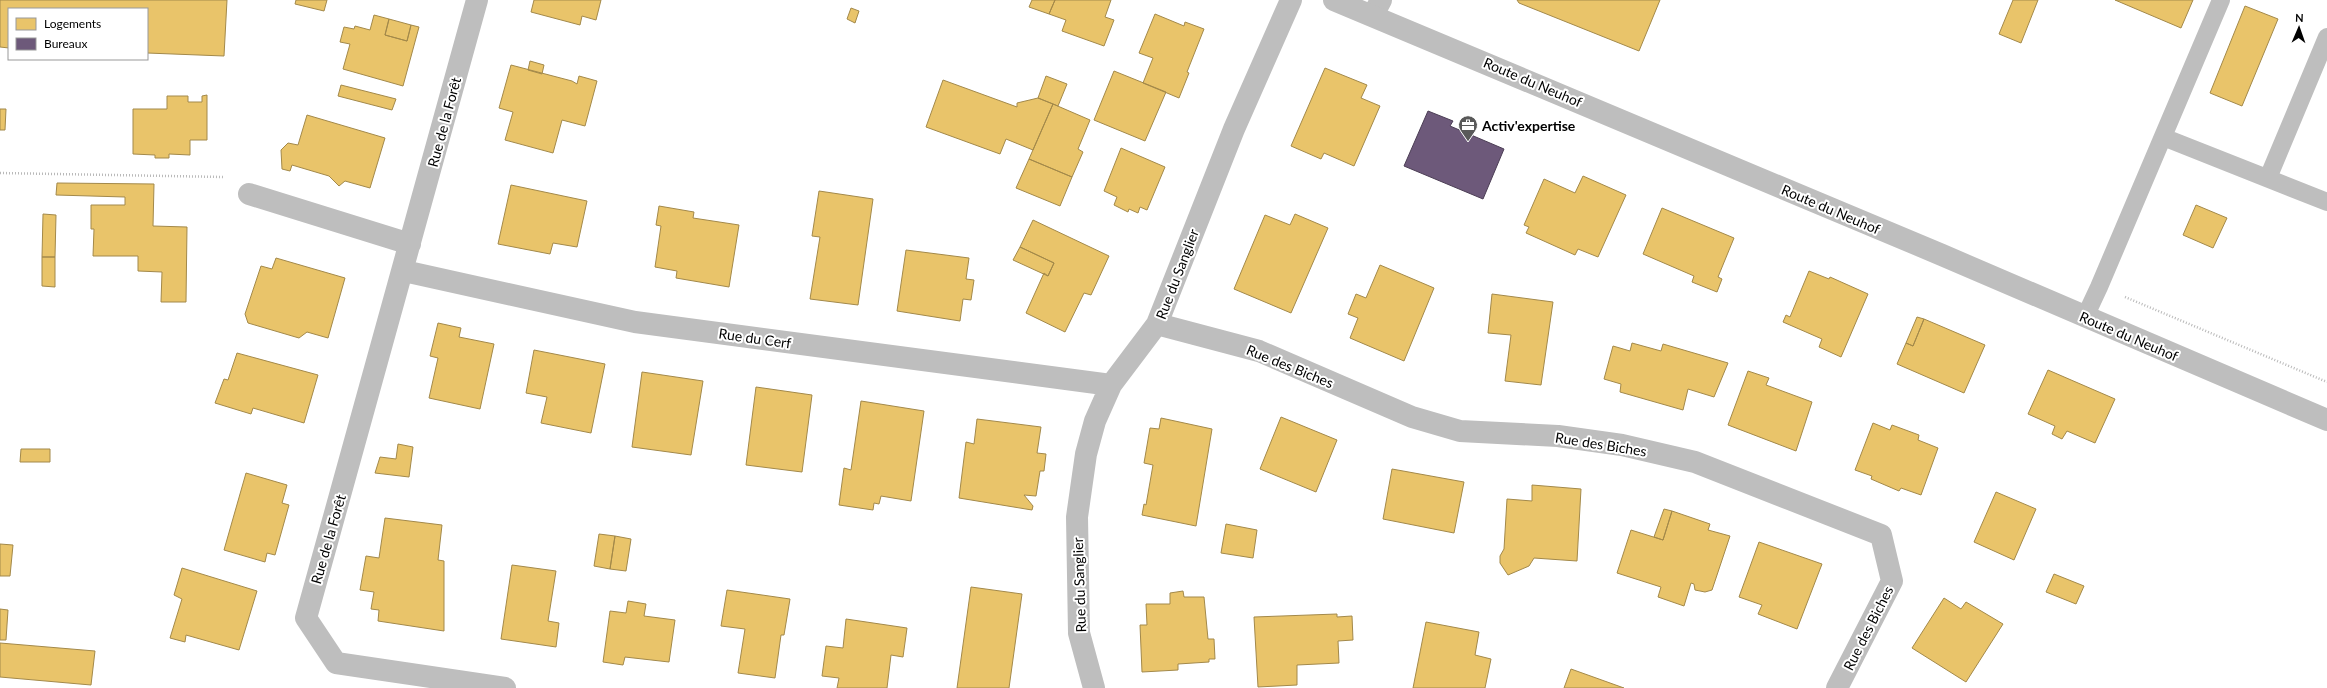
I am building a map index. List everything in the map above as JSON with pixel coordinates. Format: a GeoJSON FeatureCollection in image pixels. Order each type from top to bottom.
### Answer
{"type":"FeatureCollection","features":[{"type":"Feature","properties":{"kind":"street","name":"Rue de la Forêt"},"geometry":{"type":"LineString","coordinates":[[477,0],[410,244],[404,271],[306,618],[336,663],[505,688]]}},
{"type":"Feature","properties":{"kind":"street","name":"Rue du Sanglier"},"geometry":{"type":"LineString","coordinates":[[1094,688],[1079,633],[1077,517],[1086,454],[1095,421],[1110,385],[1157,324],[1234,129],[1291,0]]}},
{"type":"Feature","properties":{"kind":"street","name":"Route du Neuhof"},"geometry":{"type":"LineString","coordinates":[[1334,0],[1377,7],[2085,317],[2327,420]]}},
{"type":"Feature","properties":{"kind":"street"},"geometry":{"type":"LineString","coordinates":[[249,194],[410,244]]}},
{"type":"Feature","properties":{"kind":"street","name":"Rue du Cerf"},"geometry":{"type":"LineString","coordinates":[[404,271],[635,322],[1110,385]]}},
{"type":"Feature","properties":{"kind":"street","name":"Rue des Biches"},"geometry":{"type":"LineString","coordinates":[[1157,324],[1259,351],[1412,417],[1460,431],[1558,436],[1622,445],[1695,462],[1881,535],[1892,581],[1837,688]]}},
{"type":"Feature","properties":{"kind":"lane"},"geometry":{"type":"LineString","coordinates":[[2085,317],[2221,0]]}},
{"type":"Feature","properties":{"kind":"lane"},"geometry":{"type":"LineString","coordinates":[[2268,178],[2327,37]]}},
{"type":"Feature","properties":{"kind":"lane"},"geometry":{"type":"LineString","coordinates":[[2162,137],[2327,202]]}},
{"type":"Feature","properties":{"kind":"path"},"geometry":{"type":"LineString","coordinates":[[0,173],[227,177],[249,194]]}},
{"type":"Feature","properties":{"kind":"building: Logements"},"geometry":{"type":"Polygon","coordinates":[[[0,0],[227,0],[224,56],[148,53],[148,8],[8,8],[8,48],[0,47],[0,0]]]}},
{"type":"Feature","properties":{"kind":"building: Logements"},"geometry":{"type":"Polygon","coordinates":[[[296,0],[327,0],[324,11],[295,4],[296,0]]]}},
{"type":"Feature","properties":{"kind":"building: Logements"},"geometry":{"type":"Polygon","coordinates":[[[534,0],[601,0],[596,20],[582,16],[580,25],[531,12],[534,0]]]}},
{"type":"Feature","properties":{"kind":"building: Logements"},"geometry":{"type":"Polygon","coordinates":[[[1032,0],[1055,0],[1049,14],[1029,7],[1032,0]]]}},
{"type":"Feature","properties":{"kind":"building: Logements"},"geometry":{"type":"Polygon","coordinates":[[[1055,0],[1111,0],[1105,17],[1114,20],[1104,46],[1062,31],[1066,20],[1049,14],[1055,0]]]}},
{"type":"Feature","properties":{"kind":"building: Logements"},"geometry":{"type":"Polygon","coordinates":[[[1517,0],[1660,0],[1639,51],[1519,3],[1517,0]]]}},
{"type":"Feature","properties":{"kind":"building: Logements"},"geometry":{"type":"Polygon","coordinates":[[[2013,0],[2038,0],[2021,43],[1999,34],[2013,0]]]}},
{"type":"Feature","properties":{"kind":"building: Logements"},"geometry":{"type":"Polygon","coordinates":[[[2115,0],[2193,0],[2181,28],[2115,0]]]}},
{"type":"Feature","properties":{"kind":"building: Logements"},"geometry":{"type":"Polygon","coordinates":[[[2245,6],[2278,19],[2242,106],[2210,93],[2245,6]]]}},
{"type":"Feature","properties":{"kind":"building: Logements"},"geometry":{"type":"Polygon","coordinates":[[[851,8],[859,11],[855,23],[847,19],[851,8]]]}},
{"type":"Feature","properties":{"kind":"building: Logements"},"geometry":{"type":"Polygon","coordinates":[[[1155,14],[1184,26],[1185,22],[1204,29],[1187,72],[1189,73],[1179,98],[1143,83],[1153,58],[1139,53],[1155,14]]]}},
{"type":"Feature","properties":{"kind":"building: Logements"},"geometry":{"type":"Polygon","coordinates":[[[374,15],[389,19],[385,35],[407,41],[411,25],[419,27],[403,86],[343,69],[350,44],[340,42],[344,27],[354,29],[355,26],[370,30],[374,15]]]}},
{"type":"Feature","properties":{"kind":"building: Logements"},"geometry":{"type":"Polygon","coordinates":[[[389,19],[411,25],[407,41],[385,35],[389,19]]]}},
{"type":"Feature","properties":{"kind":"building: Logements"},"geometry":{"type":"Polygon","coordinates":[[[530,61],[544,65],[542,74],[528,70],[530,61]]]}},
{"type":"Feature","properties":{"kind":"building: Logements"},"geometry":{"type":"Polygon","coordinates":[[[511,65],[572,81],[577,84],[579,76],[597,81],[585,126],[562,120],[553,153],[505,140],[513,112],[499,108],[511,65]]]}},
{"type":"Feature","properties":{"kind":"building: Logements"},"geometry":{"type":"Polygon","coordinates":[[[1325,68],[1367,85],[1361,98],[1380,106],[1354,166],[1324,153],[1321,159],[1291,146],[1325,68]]]}},
{"type":"Feature","properties":{"kind":"building: Logements"},"geometry":{"type":"Polygon","coordinates":[[[1114,71],[1166,92],[1145,141],[1094,120],[1114,71]]]}},
{"type":"Feature","properties":{"kind":"building: Logements"},"geometry":{"type":"Polygon","coordinates":[[[1046,76],[1067,84],[1058,106],[1038,98],[1046,76]]]}},
{"type":"Feature","properties":{"kind":"building: Logements"},"geometry":{"type":"Polygon","coordinates":[[[943,80],[1017,107],[1017,103],[1038,98],[1053,104],[1033,150],[1006,139],[1000,154],[926,127],[943,80]]]}},
{"type":"Feature","properties":{"kind":"building: Logements"},"geometry":{"type":"Polygon","coordinates":[[[341,85],[396,99],[392,110],[338,96],[341,85]]]}},
{"type":"Feature","properties":{"kind":"building: Logements"},"geometry":{"type":"Polygon","coordinates":[[[207,95],[207,140],[190,140],[190,155],[169,154],[169,158],[155,158],[155,155],[133,154],[133,109],[167,109],[167,96],[188,96],[188,102],[202,102],[202,96],[207,95]]]}},
{"type":"Feature","properties":{"kind":"building: Logements"},"geometry":{"type":"Polygon","coordinates":[[[1053,104],[1090,120],[1078,149],[1083,152],[1072,177],[1029,159],[1053,104]]]}},
{"type":"Feature","properties":{"kind":"building: Logements"},"geometry":{"type":"Polygon","coordinates":[[[0,109],[6,109],[5,130],[0,130],[0,109]]]}},
{"type":"Feature","properties":{"kind":"building: Logements"},"geometry":{"type":"Polygon","coordinates":[[[307,115],[385,138],[370,188],[345,181],[339,186],[329,176],[292,165],[290,171],[282,169],[281,150],[288,143],[298,145],[307,115]]]}},
{"type":"Feature","properties":{"kind":"building: Logements"},"geometry":{"type":"Polygon","coordinates":[[[1121,148],[1165,167],[1147,210],[1140,207],[1138,213],[1129,209],[1128,212],[1114,205],[1117,197],[1104,191],[1121,148]]]}},
{"type":"Feature","properties":{"kind":"building: Logements"},"geometry":{"type":"Polygon","coordinates":[[[1029,159],[1072,177],[1060,206],[1016,188],[1029,159]]]}},
{"type":"Feature","properties":{"kind":"building: Logements"},"geometry":{"type":"Polygon","coordinates":[[[1583,176],[1626,195],[1598,257],[1578,249],[1575,255],[1526,233],[1529,227],[1524,225],[1544,179],[1575,193],[1583,176]]]}},
{"type":"Feature","properties":{"kind":"building: Logements"},"geometry":{"type":"Polygon","coordinates":[[[57,183],[154,184],[153,226],[187,227],[186,302],[161,302],[162,272],[138,271],[138,256],[93,256],[94,229],[91,229],[91,205],[125,205],[125,197],[56,195],[57,183]]]}},
{"type":"Feature","properties":{"kind":"building: Logements"},"geometry":{"type":"Polygon","coordinates":[[[511,185],[587,201],[577,247],[553,243],[550,254],[498,244],[511,185]]]}},
{"type":"Feature","properties":{"kind":"building: Logements"},"geometry":{"type":"Polygon","coordinates":[[[819,191],[873,199],[858,305],[810,299],[820,237],[812,236],[819,191]]]}},
{"type":"Feature","properties":{"kind":"building: Logements"},"geometry":{"type":"Polygon","coordinates":[[[2196,205],[2227,218],[2213,248],[2183,235],[2196,205]]]}},
{"type":"Feature","properties":{"kind":"building: Logements"},"geometry":{"type":"Polygon","coordinates":[[[659,206],[694,212],[693,218],[739,225],[729,287],[676,278],[677,271],[655,267],[661,226],[656,225],[659,206]]]}},
{"type":"Feature","properties":{"kind":"building: Logements"},"geometry":{"type":"Polygon","coordinates":[[[1662,208],[1734,238],[1718,277],[1722,279],[1717,292],[1692,282],[1694,276],[1643,254],[1662,208]]]}},
{"type":"Feature","properties":{"kind":"building: Logements"},"geometry":{"type":"Polygon","coordinates":[[[43,214],[56,215],[55,257],[42,257],[43,214]]]}},
{"type":"Feature","properties":{"kind":"building: Logements"},"geometry":{"type":"Polygon","coordinates":[[[1295,214],[1328,228],[1291,313],[1234,289],[1265,215],[1290,225],[1295,214]]]}},
{"type":"Feature","properties":{"kind":"building: Logements"},"geometry":{"type":"Polygon","coordinates":[[[1033,220],[1109,256],[1091,295],[1084,293],[1065,332],[1026,313],[1044,273],[1048,276],[1054,263],[1020,247],[1033,220]]]}},
{"type":"Feature","properties":{"kind":"building: Logements"},"geometry":{"type":"Polygon","coordinates":[[[1020,247],[1054,263],[1048,276],[1013,260],[1020,247]]]}},
{"type":"Feature","properties":{"kind":"building: Logements"},"geometry":{"type":"Polygon","coordinates":[[[906,250],[969,258],[966,279],[974,280],[971,300],[963,299],[960,321],[897,311],[906,250]]]}},
{"type":"Feature","properties":{"kind":"building: Logements"},"geometry":{"type":"Polygon","coordinates":[[[42,257],[55,257],[55,287],[42,286],[42,257]]]}},
{"type":"Feature","properties":{"kind":"building: Logements"},"geometry":{"type":"Polygon","coordinates":[[[276,258],[345,278],[328,338],[307,332],[299,338],[248,323],[245,314],[261,266],[272,269],[276,258]]]}},
{"type":"Feature","properties":{"kind":"building: Logements"},"geometry":{"type":"Polygon","coordinates":[[[1380,265],[1434,288],[1404,361],[1350,338],[1358,318],[1348,314],[1356,294],[1366,298],[1380,265]]]}},
{"type":"Feature","properties":{"kind":"building: Logements"},"geometry":{"type":"Polygon","coordinates":[[[1809,271],[1829,279],[1830,277],[1868,294],[1841,357],[1819,347],[1822,339],[1783,322],[1786,315],[1790,317],[1809,271]]]}},
{"type":"Feature","properties":{"kind":"building: Logements"},"geometry":{"type":"Polygon","coordinates":[[[1492,294],[1553,302],[1541,385],[1505,381],[1511,335],[1488,333],[1492,294]]]}},
{"type":"Feature","properties":{"kind":"building: Logements"},"geometry":{"type":"Polygon","coordinates":[[[1917,317],[1924,319],[1913,346],[1906,343],[1917,317]]]}},
{"type":"Feature","properties":{"kind":"building: Logements"},"geometry":{"type":"Polygon","coordinates":[[[1924,319],[1985,345],[1964,393],[1897,364],[1906,343],[1913,346],[1924,319]]]}},
{"type":"Feature","properties":{"kind":"building: Logements"},"geometry":{"type":"Polygon","coordinates":[[[438,323],[461,328],[459,337],[494,344],[480,409],[429,398],[438,358],[430,356],[438,323]]]}},
{"type":"Feature","properties":{"kind":"building: Logements"},"geometry":{"type":"Polygon","coordinates":[[[1632,343],[1661,351],[1663,344],[1728,363],[1714,397],[1688,389],[1683,410],[1620,392],[1621,384],[1604,379],[1613,346],[1630,351],[1632,343]]]}},
{"type":"Feature","properties":{"kind":"building: Logements"},"geometry":{"type":"Polygon","coordinates":[[[534,350],[605,364],[591,433],[541,423],[547,397],[526,393],[534,350]]]}},
{"type":"Feature","properties":{"kind":"building: Logements"},"geometry":{"type":"Polygon","coordinates":[[[237,353],[318,375],[304,423],[253,408],[251,414],[215,403],[224,379],[228,380],[237,353]]]}},
{"type":"Feature","properties":{"kind":"building: Logements"},"geometry":{"type":"Polygon","coordinates":[[[2048,370],[2115,399],[2095,443],[2067,431],[2062,439],[2052,434],[2055,426],[2028,414],[2048,370]]]}},
{"type":"Feature","properties":{"kind":"building: Logements"},"geometry":{"type":"Polygon","coordinates":[[[1748,371],[1769,378],[1766,385],[1812,402],[1796,451],[1728,425],[1748,371]]]}},
{"type":"Feature","properties":{"kind":"building: Logements"},"geometry":{"type":"Polygon","coordinates":[[[642,372],[703,381],[691,455],[632,447],[642,372]]]}},
{"type":"Feature","properties":{"kind":"building: Logements"},"geometry":{"type":"Polygon","coordinates":[[[756,387],[812,395],[802,472],[746,465],[756,387]]]}},
{"type":"Feature","properties":{"kind":"building: Logements"},"geometry":{"type":"Polygon","coordinates":[[[861,401],[924,411],[911,501],[881,496],[879,504],[874,503],[873,510],[839,505],[844,468],[851,470],[861,401]]]}},
{"type":"Feature","properties":{"kind":"building: Logements"},"geometry":{"type":"Polygon","coordinates":[[[1281,417],[1337,440],[1316,492],[1260,469],[1281,417]]]}},
{"type":"Feature","properties":{"kind":"building: Logements"},"geometry":{"type":"Polygon","coordinates":[[[1161,418],[1212,429],[1196,526],[1142,515],[1144,504],[1146,505],[1153,465],[1144,463],[1150,428],[1159,429],[1161,418]]]}},
{"type":"Feature","properties":{"kind":"building: Logements"},"geometry":{"type":"Polygon","coordinates":[[[977,419],[1041,427],[1037,453],[1046,454],[1044,471],[1040,471],[1036,496],[1024,495],[1033,506],[1032,510],[959,498],[966,442],[974,444],[977,419]]]}},
{"type":"Feature","properties":{"kind":"building: Logements"},"geometry":{"type":"Polygon","coordinates":[[[1873,423],[1890,430],[1892,425],[1919,435],[1918,440],[1938,448],[1921,495],[1901,488],[1899,491],[1871,479],[1872,476],[1855,470],[1873,423]]]}},
{"type":"Feature","properties":{"kind":"building: Logements"},"geometry":{"type":"Polygon","coordinates":[[[398,444],[413,447],[409,477],[375,473],[380,457],[396,459],[398,444]]]}},
{"type":"Feature","properties":{"kind":"building: Logements"},"geometry":{"type":"Polygon","coordinates":[[[21,449],[50,449],[50,462],[20,462],[21,449]]]}},
{"type":"Feature","properties":{"kind":"building: Logements"},"geometry":{"type":"Polygon","coordinates":[[[1392,469],[1464,482],[1454,533],[1383,519],[1392,469]]]}},
{"type":"Feature","properties":{"kind":"building: Logements"},"geometry":{"type":"Polygon","coordinates":[[[246,473],[287,485],[282,503],[289,505],[275,555],[267,553],[265,562],[224,550],[246,473]]]}},
{"type":"Feature","properties":{"kind":"building: Logements"},"geometry":{"type":"Polygon","coordinates":[[[1532,485],[1581,489],[1577,561],[1534,558],[1529,566],[1508,575],[1500,563],[1500,556],[1504,549],[1507,499],[1532,501],[1532,485]]]}},
{"type":"Feature","properties":{"kind":"building: Logements"},"geometry":{"type":"Polygon","coordinates":[[[1996,492],[2036,509],[2014,560],[1974,542],[1996,492]]]}},
{"type":"Feature","properties":{"kind":"building: Logements"},"geometry":{"type":"Polygon","coordinates":[[[1664,509],[1672,511],[1663,540],[1654,537],[1664,509]]]}},
{"type":"Feature","properties":{"kind":"building: Logements"},"geometry":{"type":"Polygon","coordinates":[[[1672,511],[1710,524],[1708,530],[1730,536],[1712,590],[1705,592],[1695,590],[1694,584],[1691,583],[1684,606],[1658,597],[1661,587],[1617,573],[1631,530],[1663,540],[1672,511]]]}},
{"type":"Feature","properties":{"kind":"building: Logements"},"geometry":{"type":"Polygon","coordinates":[[[385,518],[442,525],[438,560],[444,561],[444,631],[378,621],[379,610],[371,609],[374,592],[360,590],[366,556],[379,558],[385,518]]]}},
{"type":"Feature","properties":{"kind":"building: Logements"},"geometry":{"type":"Polygon","coordinates":[[[1226,524],[1257,530],[1253,558],[1221,553],[1226,524]]]}},
{"type":"Feature","properties":{"kind":"building: Logements"},"geometry":{"type":"Polygon","coordinates":[[[599,534],[615,536],[610,569],[594,566],[599,534]]]}},
{"type":"Feature","properties":{"kind":"building: Logements"},"geometry":{"type":"Polygon","coordinates":[[[615,536],[631,539],[626,571],[610,569],[615,536]]]}},
{"type":"Feature","properties":{"kind":"building: Logements"},"geometry":{"type":"Polygon","coordinates":[[[1759,542],[1822,564],[1797,629],[1758,614],[1762,605],[1739,597],[1759,542]]]}},
{"type":"Feature","properties":{"kind":"building: Logements"},"geometry":{"type":"Polygon","coordinates":[[[0,544],[13,545],[10,576],[0,576],[0,544]]]}},
{"type":"Feature","properties":{"kind":"building: Logements"},"geometry":{"type":"Polygon","coordinates":[[[512,565],[556,571],[548,621],[559,623],[556,647],[501,639],[512,565]]]}},
{"type":"Feature","properties":{"kind":"building: Logements"},"geometry":{"type":"Polygon","coordinates":[[[182,568],[257,591],[239,650],[186,635],[185,642],[170,638],[182,599],[174,595],[182,568]]]}},
{"type":"Feature","properties":{"kind":"building: Logements"},"geometry":{"type":"Polygon","coordinates":[[[2054,574],[2084,586],[2076,604],[2046,592],[2054,574]]]}},
{"type":"Feature","properties":{"kind":"building: Logements"},"geometry":{"type":"Polygon","coordinates":[[[971,587],[1022,594],[1009,688],[957,688],[971,587]]]}},
{"type":"Feature","properties":{"kind":"building: Logements"},"geometry":{"type":"Polygon","coordinates":[[[727,590],[790,599],[784,635],[781,635],[775,678],[738,673],[745,629],[721,626],[727,590]]]}},
{"type":"Feature","properties":{"kind":"building: Logements"},"geometry":{"type":"Polygon","coordinates":[[[1183,591],[1184,597],[1204,597],[1208,639],[1214,639],[1215,659],[1209,659],[1209,662],[1178,664],[1178,670],[1142,672],[1140,625],[1147,625],[1146,604],[1170,604],[1170,593],[1183,591]]]}},
{"type":"Feature","properties":{"kind":"building: Logements"},"geometry":{"type":"Polygon","coordinates":[[[1944,598],[1961,609],[1966,602],[2003,624],[1966,682],[1912,648],[1944,598]]]}},
{"type":"Feature","properties":{"kind":"building: Logements"},"geometry":{"type":"Polygon","coordinates":[[[628,601],[646,604],[644,616],[675,620],[669,662],[625,657],[623,665],[603,662],[610,611],[626,613],[628,601]]]}},
{"type":"Feature","properties":{"kind":"building: Logements"},"geometry":{"type":"Polygon","coordinates":[[[0,609],[8,610],[6,640],[0,640],[0,609]]]}},
{"type":"Feature","properties":{"kind":"building: Logements"},"geometry":{"type":"Polygon","coordinates":[[[1337,614],[1337,617],[1352,616],[1353,640],[1338,641],[1339,663],[1297,665],[1297,685],[1258,687],[1254,617],[1337,614]]]}},
{"type":"Feature","properties":{"kind":"building: Logements"},"geometry":{"type":"Polygon","coordinates":[[[846,619],[907,628],[903,657],[891,655],[887,688],[837,688],[839,678],[822,676],[826,646],[843,648],[846,619]]]}},
{"type":"Feature","properties":{"kind":"building: Logements"},"geometry":{"type":"Polygon","coordinates":[[[1426,622],[1479,632],[1475,655],[1491,659],[1485,688],[1413,688],[1426,622]]]}},
{"type":"Feature","properties":{"kind":"building: Logements"},"geometry":{"type":"Polygon","coordinates":[[[0,643],[95,651],[91,685],[0,677],[0,643]]]}},
{"type":"Feature","properties":{"kind":"building: Logements"},"geometry":{"type":"Polygon","coordinates":[[[1571,669],[1624,688],[1564,688],[1571,669]]]}},
{"type":"Feature","properties":{"kind":"building: Bureaux"},"geometry":{"type":"Polygon","coordinates":[[[1428,111],[1453,121],[1450,126],[1504,149],[1483,199],[1404,166],[1428,111]]]}},
{"type":"Feature","properties":{"kind":"place","name":"Activ'expertise"},"geometry":{"type":"Point","coordinates":[1468,142]}}]}
